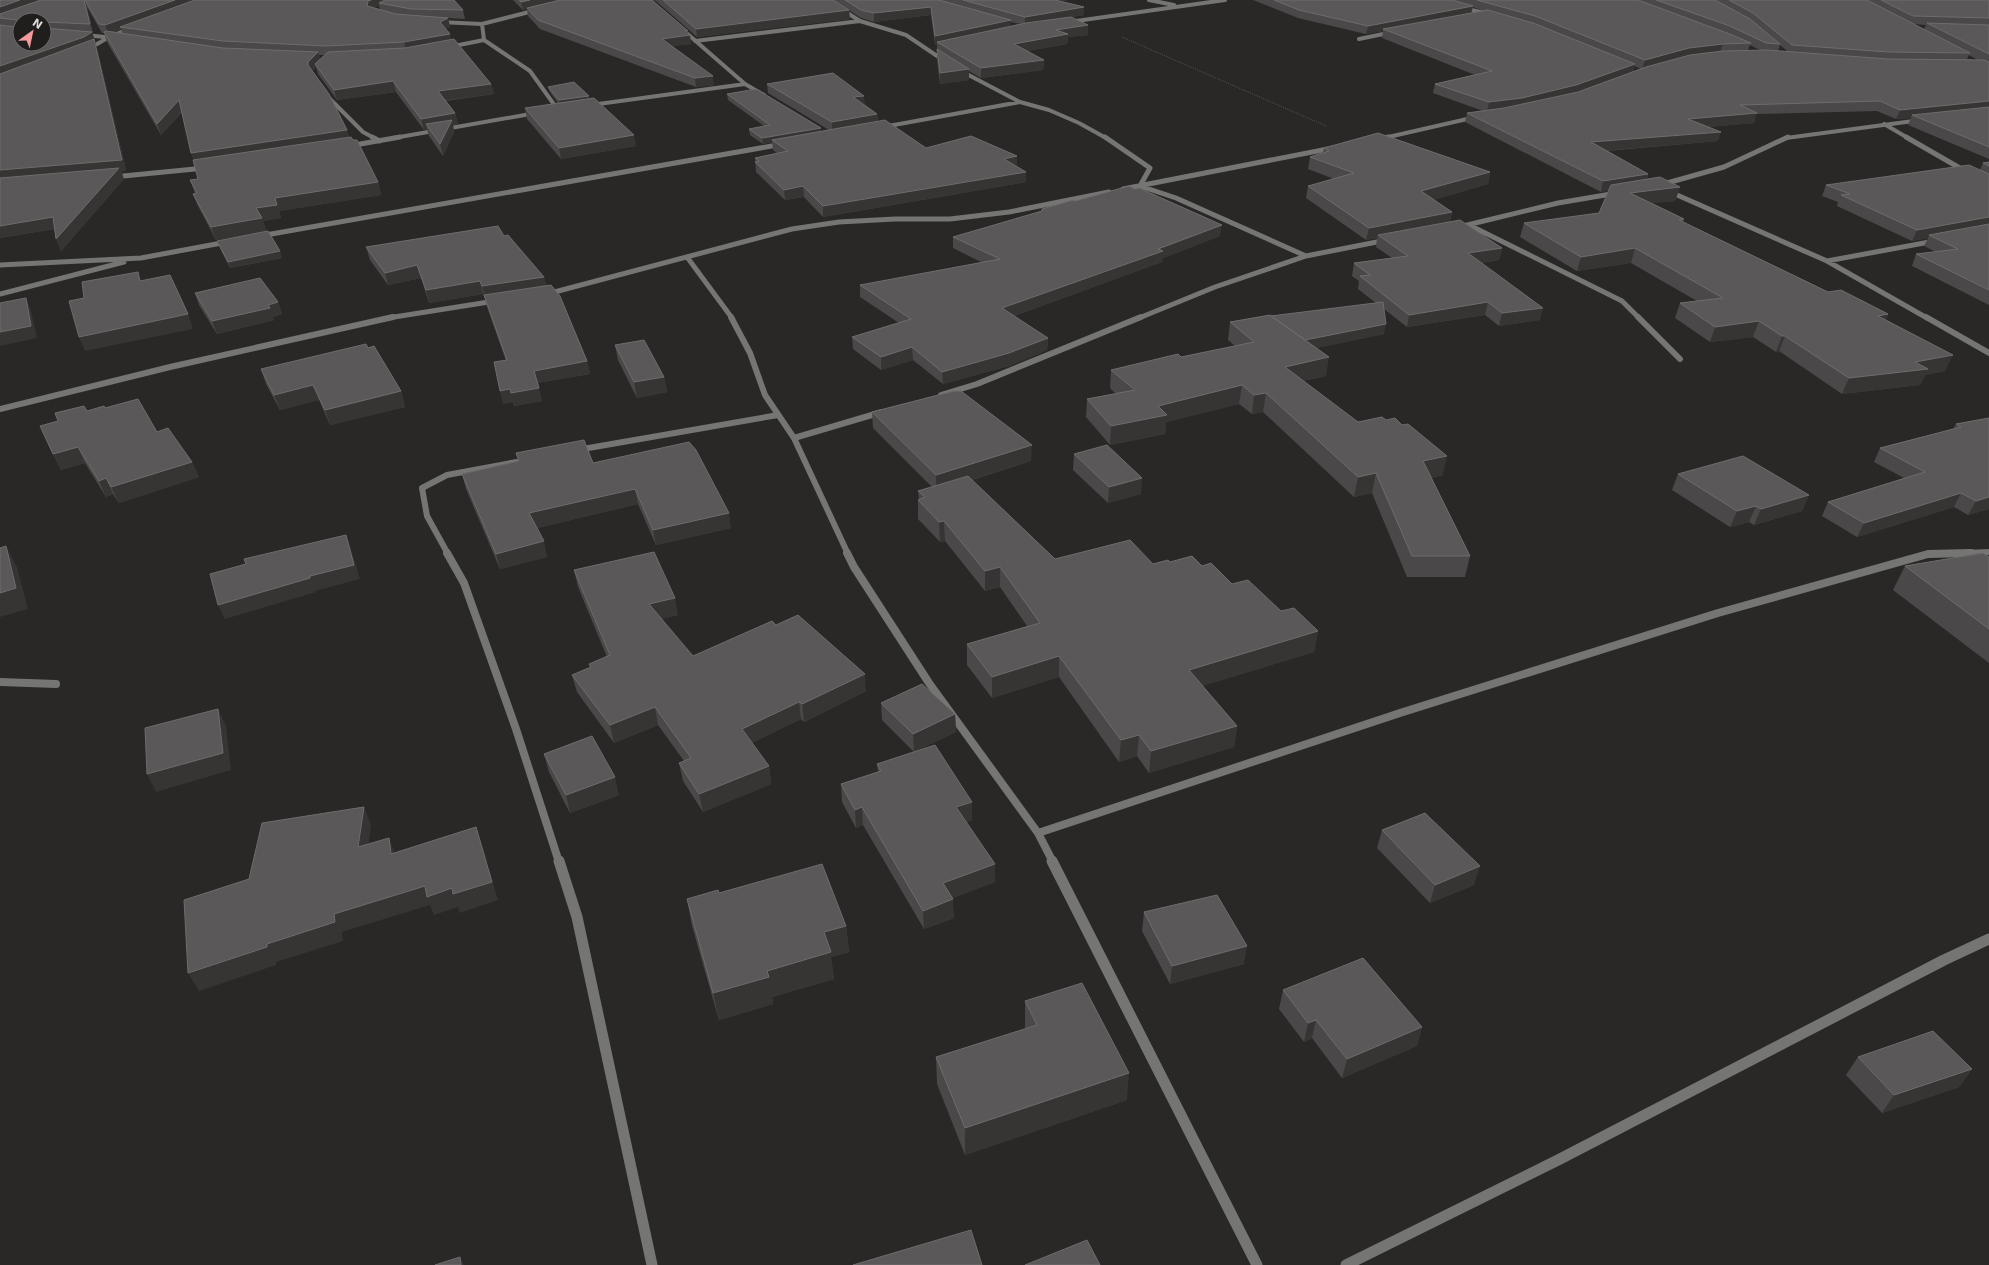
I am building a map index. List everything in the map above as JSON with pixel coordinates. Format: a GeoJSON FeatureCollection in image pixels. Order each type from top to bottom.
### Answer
{"type":"FeatureCollection","features":[{"type":"Feature","properties":{"kind":"street"},"geometry":{"type":"LineString","coordinates":[[827,0],[860,21],[906,35],[960,71],[1020,102],[1049,110],[1079,123],[1105,137],[1150,168],[1140,186]]}},
{"type":"Feature","properties":{"kind":"street"},"geometry":{"type":"LineString","coordinates":[[1149,0],[1180,7]]}},
{"type":"Feature","properties":{"kind":"street"},"geometry":{"type":"LineString","coordinates":[[1062,23],[1226,0]]}},
{"type":"Feature","properties":{"kind":"street"},"geometry":{"type":"LineString","coordinates":[[1456,6],[1495,16]]}},
{"type":"Feature","properties":{"kind":"street"},"geometry":{"type":"LineString","coordinates":[[435,21],[482,24],[544,8]]}},
{"type":"Feature","properties":{"kind":"street"},"geometry":{"type":"LineString","coordinates":[[1473,17],[1488,14]]}},
{"type":"Feature","properties":{"kind":"street"},"geometry":{"type":"LineString","coordinates":[[695,41],[860,21]]}},
{"type":"Feature","properties":{"kind":"street"},"geometry":{"type":"LineString","coordinates":[[482,24],[484,40]]}},
{"type":"Feature","properties":{"kind":"street"},"geometry":{"type":"LineString","coordinates":[[678,25],[745,84],[772,100]]}},
{"type":"Feature","properties":{"kind":"street"},"geometry":{"type":"LineString","coordinates":[[82,52],[109,37],[138,26]]}},
{"type":"Feature","properties":{"kind":"street"},"geometry":{"type":"LineString","coordinates":[[1359,39],[1397,31]]}},
{"type":"Feature","properties":{"kind":"street"},"geometry":{"type":"LineString","coordinates":[[80,35],[123,39]]}},
{"type":"Feature","properties":{"kind":"street"},"geometry":{"type":"LineString","coordinates":[[446,47],[484,40],[530,71],[558,110]]}},
{"type":"Feature","properties":{"kind":"street"},"geometry":{"type":"LineString","coordinates":[[929,50],[937,48]]}},
{"type":"Feature","properties":{"kind":"street"},"geometry":{"type":"LineString","coordinates":[[589,105],[745,84]]}},
{"type":"Feature","properties":{"kind":"street"},"geometry":{"type":"LineString","coordinates":[[326,94],[330,100],[363,132],[380,141]]}},
{"type":"Feature","properties":{"kind":"street"},"geometry":{"type":"LineString","coordinates":[[879,127],[1020,102]]}},
{"type":"Feature","properties":{"kind":"street"},"geometry":{"type":"LineString","coordinates":[[550,111],[565,109]]}},
{"type":"Feature","properties":{"kind":"street"},"geometry":{"type":"LineString","coordinates":[[342,147],[542,112]]}},
{"type":"Feature","properties":{"kind":"street"},"geometry":{"type":"LineString","coordinates":[[1371,141],[1464,119],[1484,116]]}},
{"type":"Feature","properties":{"kind":"street"},"geometry":{"type":"LineString","coordinates":[[1929,119],[1788,137],[1724,167],[1657,186],[1827,261],[1989,353]]}},
{"type":"Feature","properties":{"kind":"street"},"geometry":{"type":"LineString","coordinates":[[1884,124],[1968,172]]}},
{"type":"Feature","properties":{"kind":"street"},"geometry":{"type":"LineString","coordinates":[[257,237],[785,144]]}},
{"type":"Feature","properties":{"kind":"street"},"geometry":{"type":"LineString","coordinates":[[542,295],[792,229],[839,222],[894,219],[950,219],[1009,212],[1340,147]]}},
{"type":"Feature","properties":{"kind":"street"},"geometry":{"type":"LineString","coordinates":[[111,177],[212,168]]}},
{"type":"Feature","properties":{"kind":"street"},"geometry":{"type":"LineString","coordinates":[[1140,186],[1176,198],[1306,256]]}},
{"type":"Feature","properties":{"kind":"street"},"geometry":{"type":"LineString","coordinates":[[1454,228],[1558,203],[1626,191]]}},
{"type":"Feature","properties":{"kind":"street"},"geometry":{"type":"LineString","coordinates":[[1469,225],[1622,301],[1680,359]]}},
{"type":"Feature","properties":{"kind":"street"},"geometry":{"type":"LineString","coordinates":[[932,398],[977,384],[1215,287],[1306,256],[1395,239]]}},
{"type":"Feature","properties":{"kind":"street"},"geometry":{"type":"LineString","coordinates":[[1827,261],[1944,240]]}},
{"type":"Feature","properties":{"kind":"street"},"geometry":{"type":"LineString","coordinates":[[0,294],[141,258],[234,241]]}},
{"type":"Feature","properties":{"kind":"street"},"geometry":{"type":"LineString","coordinates":[[687,257],[734,321],[750,353],[765,395],[794,438],[854,567],[929,683],[1038,834],[1257,1265]]}},
{"type":"Feature","properties":{"kind":"street"},"geometry":{"type":"LineString","coordinates":[[0,265],[141,258]]}},
{"type":"Feature","properties":{"kind":"street"},"geometry":{"type":"LineString","coordinates":[[0,408],[170,367],[393,317],[502,300]]}},
{"type":"Feature","properties":{"kind":"street"},"geometry":{"type":"LineString","coordinates":[[794,438],[886,411]]}},
{"type":"Feature","properties":{"kind":"street"},"geometry":{"type":"LineString","coordinates":[[564,453],[778,415]]}},
{"type":"Feature","properties":{"kind":"street"},"geometry":{"type":"LineString","coordinates":[[525,460],[447,475],[422,488],[427,516],[464,583],[516,729],[577,917],[652,1265]]}},
{"type":"Feature","properties":{"kind":"street"},"geometry":{"type":"LineString","coordinates":[[1038,834],[1400,713],[1718,613],[1928,554],[1989,552]]}},
{"type":"Feature","properties":{"kind":"street"},"geometry":{"type":"LineString","coordinates":[[0,682],[56,684]]}},
{"type":"Feature","properties":{"kind":"street"},"geometry":{"type":"LineString","coordinates":[[1346,1265],[1553,1163],[1944,960],[1989,939]]}},
{"type":"Feature","properties":{"kind":"path"},"geometry":{"type":"LineString","coordinates":[[1083,20],[1327,127]]}},
{"type":"Feature","properties":{"kind":"building"},"geometry":{"type":"Polygon","coordinates":[[[0,0],[20,0],[0,7],[0,0]]]}},
{"type":"Feature","properties":{"kind":"building"},"geometry":{"type":"Polygon","coordinates":[[[41,0],[84,0],[90,24],[52,22],[52,12],[12,12],[12,19],[0,18],[0,14],[41,0]]]}},
{"type":"Feature","properties":{"kind":"building"},"geometry":{"type":"Polygon","coordinates":[[[85,0],[175,0],[105,25],[99,24],[85,0]]]}},
{"type":"Feature","properties":{"kind":"building"},"geometry":{"type":"Polygon","coordinates":[[[195,0],[371,0],[368,1],[367,6],[396,14],[448,18],[440,22],[450,34],[404,42],[326,46],[223,41],[120,27],[195,0]]]}},
{"type":"Feature","properties":{"kind":"building"},"geometry":{"type":"Polygon","coordinates":[[[385,0],[454,0],[463,10],[411,9],[379,3],[385,0]]]}},
{"type":"Feature","properties":{"kind":"building"},"geometry":{"type":"Polygon","coordinates":[[[519,0],[530,0],[521,2],[519,0]]]}},
{"type":"Feature","properties":{"kind":"building"},"geometry":{"type":"Polygon","coordinates":[[[560,0],[652,0],[688,31],[685,31],[690,35],[662,39],[713,76],[695,78],[538,20],[527,8],[560,0]]]}},
{"type":"Feature","properties":{"kind":"building"},"geometry":{"type":"Polygon","coordinates":[[[663,0],[833,0],[849,10],[696,29],[663,0]]]}},
{"type":"Feature","properties":{"kind":"building"},"geometry":{"type":"Polygon","coordinates":[[[845,0],[939,0],[1011,20],[935,36],[931,7],[874,13],[861,10],[845,0]]]}},
{"type":"Feature","properties":{"kind":"building"},"geometry":{"type":"Polygon","coordinates":[[[963,0],[1055,0],[1084,7],[1025,17],[963,0]]]}},
{"type":"Feature","properties":{"kind":"building"},"geometry":{"type":"Polygon","coordinates":[[[1274,0],[1452,0],[1473,6],[1368,26],[1299,10],[1274,0]]]}},
{"type":"Feature","properties":{"kind":"building"},"geometry":{"type":"Polygon","coordinates":[[[1477,0],[1638,0],[1751,43],[1723,44],[1689,48],[1645,60],[1535,16],[1477,0]]]}},
{"type":"Feature","properties":{"kind":"building"},"geometry":{"type":"Polygon","coordinates":[[[1656,0],[1715,0],[1750,19],[1780,44],[1766,43],[1730,26],[1656,0]]]}},
{"type":"Feature","properties":{"kind":"building"},"geometry":{"type":"Polygon","coordinates":[[[1729,0],[1867,0],[1970,53],[1888,52],[1792,45],[1753,13],[1729,0]]]}},
{"type":"Feature","properties":{"kind":"building"},"geometry":{"type":"Polygon","coordinates":[[[1881,0],[1989,0],[1989,18],[1913,16],[1881,0]]]}},
{"type":"Feature","properties":{"kind":"building"},"geometry":{"type":"Polygon","coordinates":[[[1488,10],[1533,23],[1635,64],[1576,85],[1522,98],[1489,102],[1435,84],[1492,71],[1383,29],[1488,10]]]}},
{"type":"Feature","properties":{"kind":"building"},"geometry":{"type":"Polygon","coordinates":[[[1071,17],[1088,25],[1056,30],[1068,34],[1014,44],[1044,60],[981,68],[937,42],[1026,23],[1071,17]]]}},
{"type":"Feature","properties":{"kind":"building"},"geometry":{"type":"Polygon","coordinates":[[[1927,23],[1989,25],[1989,54],[1927,23]]]}},
{"type":"Feature","properties":{"kind":"building"},"geometry":{"type":"Polygon","coordinates":[[[0,25],[12,26],[12,52],[41,52],[0,66],[0,25]]]}},
{"type":"Feature","properties":{"kind":"building"},"geometry":{"type":"Polygon","coordinates":[[[52,29],[92,32],[84,37],[52,48],[52,29]]]}},
{"type":"Feature","properties":{"kind":"building"},"geometry":{"type":"Polygon","coordinates":[[[106,31],[223,48],[318,52],[308,62],[308,65],[329,94],[347,130],[191,153],[179,100],[157,124],[104,32],[106,31]]]}},
{"type":"Feature","properties":{"kind":"building"},"geometry":{"type":"Polygon","coordinates":[[[94,39],[122,160],[0,170],[0,74],[94,39]]]}},
{"type":"Feature","properties":{"kind":"building"},"geometry":{"type":"Polygon","coordinates":[[[454,39],[491,84],[438,91],[455,113],[421,119],[393,81],[334,90],[315,64],[328,52],[405,48],[454,39]]]}},
{"type":"Feature","properties":{"kind":"building"},"geometry":{"type":"Polygon","coordinates":[[[937,49],[969,69],[940,73],[937,49]]]}},
{"type":"Feature","properties":{"kind":"building"},"geometry":{"type":"Polygon","coordinates":[[[1767,50],[1888,59],[1984,60],[1989,62],[1989,101],[1900,110],[1880,101],[1740,105],[1757,113],[1688,119],[1721,132],[1591,142],[1648,174],[1603,181],[1467,113],[1504,108],[1578,92],[1646,67],[1690,55],[1723,51],[1767,50]]]}},
{"type":"Feature","properties":{"kind":"building"},"geometry":{"type":"Polygon","coordinates":[[[833,73],[864,96],[853,97],[877,114],[832,122],[767,84],[833,73]]]}},
{"type":"Feature","properties":{"kind":"building"},"geometry":{"type":"Polygon","coordinates":[[[574,82],[589,96],[559,100],[548,87],[574,82]]]}},
{"type":"Feature","properties":{"kind":"building"},"geometry":{"type":"Polygon","coordinates":[[[756,89],[821,128],[762,138],[749,129],[770,125],[727,94],[756,89]]]}},
{"type":"Feature","properties":{"kind":"building"},"geometry":{"type":"Polygon","coordinates":[[[594,98],[634,135],[559,148],[525,108],[594,98]]]}},
{"type":"Feature","properties":{"kind":"building"},"geometry":{"type":"Polygon","coordinates":[[[1989,107],[1989,147],[1912,115],[1989,107]]]}},
{"type":"Feature","properties":{"kind":"building"},"geometry":{"type":"Polygon","coordinates":[[[452,120],[440,144],[426,124],[452,120]]]}},
{"type":"Feature","properties":{"kind":"building"},"geometry":{"type":"Polygon","coordinates":[[[885,120],[926,148],[971,136],[1017,156],[1004,159],[1026,172],[823,206],[803,186],[784,190],[755,162],[759,161],[755,158],[788,151],[772,140],[885,120]]]}},
{"type":"Feature","properties":{"kind":"building"},"geometry":{"type":"Polygon","coordinates":[[[1378,133],[1490,172],[1421,191],[1452,212],[1369,228],[1308,186],[1354,173],[1310,157],[1329,151],[1324,148],[1378,133]]]}},
{"type":"Feature","properties":{"kind":"building"},"geometry":{"type":"Polygon","coordinates":[[[351,137],[353,140],[357,140],[378,182],[275,198],[277,205],[256,208],[262,218],[211,227],[193,194],[197,193],[190,180],[198,179],[193,160],[351,137]]]}},
{"type":"Feature","properties":{"kind":"building"},"geometry":{"type":"Polygon","coordinates":[[[1989,162],[1989,166],[1983,163],[1989,162]]]}},
{"type":"Feature","properties":{"kind":"building"},"geometry":{"type":"Polygon","coordinates":[[[1969,165],[1989,174],[1989,217],[1917,230],[1841,195],[1850,194],[1826,185],[1969,165]]]}},
{"type":"Feature","properties":{"kind":"building"},"geometry":{"type":"Polygon","coordinates":[[[119,168],[56,239],[53,217],[0,226],[0,178],[119,168]]]}},
{"type":"Feature","properties":{"kind":"building"},"geometry":{"type":"Polygon","coordinates":[[[1660,177],[1680,187],[1630,193],[1684,219],[1679,220],[1828,292],[1841,290],[1888,314],[1878,316],[1953,355],[1915,362],[1928,369],[1849,378],[1785,336],[1782,336],[1759,321],[1715,327],[1680,303],[1723,298],[1635,248],[1581,257],[1524,223],[1599,213],[1611,185],[1660,177]]]}},
{"type":"Feature","properties":{"kind":"building"},"geometry":{"type":"Polygon","coordinates":[[[1129,186],[1135,189],[1139,188],[1222,225],[1158,249],[1163,251],[1002,308],[1048,338],[1009,353],[942,372],[912,347],[881,357],[852,337],[911,319],[860,285],[1000,259],[953,237],[1042,211],[1042,209],[1073,200],[1075,201],[1129,186]]]}},
{"type":"Feature","properties":{"kind":"building"},"geometry":{"type":"Polygon","coordinates":[[[1460,220],[1502,248],[1468,253],[1543,308],[1502,313],[1488,302],[1409,315],[1360,276],[1370,275],[1354,263],[1408,256],[1378,235],[1460,220]]]}},
{"type":"Feature","properties":{"kind":"building"},"geometry":{"type":"Polygon","coordinates":[[[1989,224],[1989,290],[1916,254],[1958,249],[1929,235],[1989,224]]]}},
{"type":"Feature","properties":{"kind":"building"},"geometry":{"type":"Polygon","coordinates":[[[498,226],[504,236],[508,235],[544,277],[482,286],[480,281],[426,290],[417,265],[385,273],[366,247],[498,226]]]}},
{"type":"Feature","properties":{"kind":"building"},"geometry":{"type":"Polygon","coordinates":[[[268,231],[280,251],[228,262],[217,241],[268,231]]]}},
{"type":"Feature","properties":{"kind":"building"},"geometry":{"type":"Polygon","coordinates":[[[138,272],[140,281],[170,275],[188,314],[79,337],[69,301],[84,298],[82,282],[138,272]]]}},
{"type":"Feature","properties":{"kind":"building"},"geometry":{"type":"Polygon","coordinates":[[[260,278],[278,302],[268,305],[270,308],[212,321],[195,293],[260,278]]]}},
{"type":"Feature","properties":{"kind":"building"},"geometry":{"type":"Polygon","coordinates":[[[551,285],[560,296],[587,361],[534,371],[539,388],[511,393],[510,389],[500,391],[494,362],[507,360],[484,295],[551,285]]]}},
{"type":"Feature","properties":{"kind":"building"},"geometry":{"type":"Polygon","coordinates":[[[26,298],[31,326],[0,332],[0,303],[26,298]]]}},
{"type":"Feature","properties":{"kind":"building"},"geometry":{"type":"Polygon","coordinates":[[[1383,302],[1386,324],[1305,340],[1271,316],[1383,302]]]}},
{"type":"Feature","properties":{"kind":"building"},"geometry":{"type":"Polygon","coordinates":[[[1270,315],[1329,357],[1285,367],[1358,422],[1382,417],[1386,420],[1395,418],[1402,425],[1408,424],[1447,456],[1423,461],[1470,556],[1412,556],[1376,473],[1358,477],[1266,393],[1254,395],[1242,385],[1158,406],[1167,415],[1111,426],[1087,399],[1135,390],[1111,370],[1178,354],[1181,357],[1254,342],[1230,322],[1270,315]]]}},
{"type":"Feature","properties":{"kind":"building"},"geometry":{"type":"Polygon","coordinates":[[[644,340],[664,377],[634,382],[615,345],[644,340]]]}},
{"type":"Feature","properties":{"kind":"building"},"geometry":{"type":"Polygon","coordinates":[[[366,344],[368,348],[374,346],[401,391],[325,410],[313,385],[274,395],[261,369],[366,344]]]}},
{"type":"Feature","properties":{"kind":"building"},"geometry":{"type":"Polygon","coordinates":[[[954,391],[961,391],[1032,445],[936,475],[872,412],[954,391]]]}},
{"type":"Feature","properties":{"kind":"building"},"geometry":{"type":"Polygon","coordinates":[[[138,399],[157,432],[168,428],[192,462],[111,487],[106,478],[99,481],[78,447],[53,454],[40,426],[58,421],[55,413],[84,406],[87,411],[104,406],[105,408],[138,399]]]}},
{"type":"Feature","properties":{"kind":"building"},"geometry":{"type":"Polygon","coordinates":[[[1989,418],[1989,497],[1976,501],[1961,493],[1864,523],[1828,502],[1925,472],[1880,448],[1961,427],[1956,424],[1989,418]]]}},
{"type":"Feature","properties":{"kind":"building"},"geometry":{"type":"Polygon","coordinates":[[[584,440],[593,463],[689,442],[696,450],[729,513],[653,530],[635,489],[529,513],[544,541],[496,554],[462,474],[519,461],[516,453],[584,440]]]}},
{"type":"Feature","properties":{"kind":"building"},"geometry":{"type":"Polygon","coordinates":[[[1107,445],[1142,478],[1109,487],[1074,454],[1107,445]]]}},
{"type":"Feature","properties":{"kind":"building"},"geometry":{"type":"Polygon","coordinates":[[[1743,456],[1809,495],[1761,509],[1756,506],[1737,511],[1678,474],[1743,456]]]}},
{"type":"Feature","properties":{"kind":"building"},"geometry":{"type":"Polygon","coordinates":[[[968,476],[1055,559],[1130,540],[1153,564],[1168,560],[1170,562],[1192,556],[1202,566],[1211,563],[1232,584],[1248,580],[1281,611],[1294,608],[1318,631],[1189,670],[1237,726],[1151,751],[1139,735],[1121,740],[1059,656],[992,677],[967,644],[1040,623],[1000,567],[985,571],[944,521],[939,522],[918,500],[925,497],[918,491],[968,476]]]}},
{"type":"Feature","properties":{"kind":"building"},"geometry":{"type":"Polygon","coordinates":[[[346,535],[354,565],[310,576],[310,578],[218,605],[210,574],[246,564],[244,559],[346,535]]]}},
{"type":"Feature","properties":{"kind":"building"},"geometry":{"type":"Polygon","coordinates":[[[6,546],[16,588],[0,593],[0,548],[6,546]]]}},
{"type":"Feature","properties":{"kind":"building"},"geometry":{"type":"Polygon","coordinates":[[[654,552],[675,598],[649,604],[693,656],[772,621],[776,625],[798,615],[865,674],[802,704],[799,702],[742,729],[769,766],[699,794],[679,763],[691,758],[655,707],[610,725],[572,675],[591,667],[589,664],[610,655],[574,570],[654,552]]]}},
{"type":"Feature","properties":{"kind":"building"},"geometry":{"type":"Polygon","coordinates":[[[1983,553],[1989,557],[1989,629],[1905,566],[1983,553]]]}},
{"type":"Feature","properties":{"kind":"building"},"geometry":{"type":"Polygon","coordinates":[[[922,684],[955,714],[913,734],[881,703],[922,684]]]}},
{"type":"Feature","properties":{"kind":"building"},"geometry":{"type":"Polygon","coordinates":[[[218,709],[223,753],[147,774],[145,728],[218,709]]]}},
{"type":"Feature","properties":{"kind":"building"},"geometry":{"type":"Polygon","coordinates":[[[592,736],[615,777],[566,795],[544,754],[592,736]]]}},
{"type":"Feature","properties":{"kind":"building"},"geometry":{"type":"Polygon","coordinates":[[[935,745],[972,802],[956,807],[995,864],[943,883],[953,899],[923,911],[862,807],[855,810],[841,784],[881,771],[877,764],[935,745]]]}},
{"type":"Feature","properties":{"kind":"building"},"geometry":{"type":"Polygon","coordinates":[[[364,807],[358,847],[389,838],[391,854],[476,827],[492,882],[453,894],[452,888],[427,897],[425,886],[334,914],[335,922],[267,944],[267,947],[188,973],[184,900],[249,879],[262,823],[364,807]]]}},
{"type":"Feature","properties":{"kind":"building"},"geometry":{"type":"Polygon","coordinates":[[[1425,813],[1480,866],[1435,885],[1382,830],[1425,813]]]}},
{"type":"Feature","properties":{"kind":"building"},"geometry":{"type":"Polygon","coordinates":[[[822,864],[846,926],[824,932],[831,952],[767,971],[769,977],[713,993],[687,899],[718,890],[719,893],[822,864]]]}},
{"type":"Feature","properties":{"kind":"building"},"geometry":{"type":"Polygon","coordinates":[[[1217,895],[1247,946],[1172,966],[1144,912],[1217,895]]]}},
{"type":"Feature","properties":{"kind":"building"},"geometry":{"type":"Polygon","coordinates":[[[1363,958],[1422,1027],[1347,1059],[1316,1020],[1308,1023],[1283,990],[1363,958]]]}},
{"type":"Feature","properties":{"kind":"building"},"geometry":{"type":"Polygon","coordinates":[[[1082,983],[1129,1073],[965,1128],[936,1057],[1037,1025],[1025,1001],[1082,983]]]}},
{"type":"Feature","properties":{"kind":"building"},"geometry":{"type":"Polygon","coordinates":[[[1933,1031],[1972,1069],[1894,1095],[1858,1057],[1933,1031]]]}},
{"type":"Feature","properties":{"kind":"building"},"geometry":{"type":"Polygon","coordinates":[[[971,1230],[982,1265],[853,1265],[971,1230]]]}},
{"type":"Feature","properties":{"kind":"building"},"geometry":{"type":"Polygon","coordinates":[[[1087,1240],[1100,1265],[1025,1265],[1087,1240]]]}},
{"type":"Feature","properties":{"kind":"building"},"geometry":{"type":"Polygon","coordinates":[[[460,1257],[461,1265],[435,1265],[460,1257]]]}}]}
